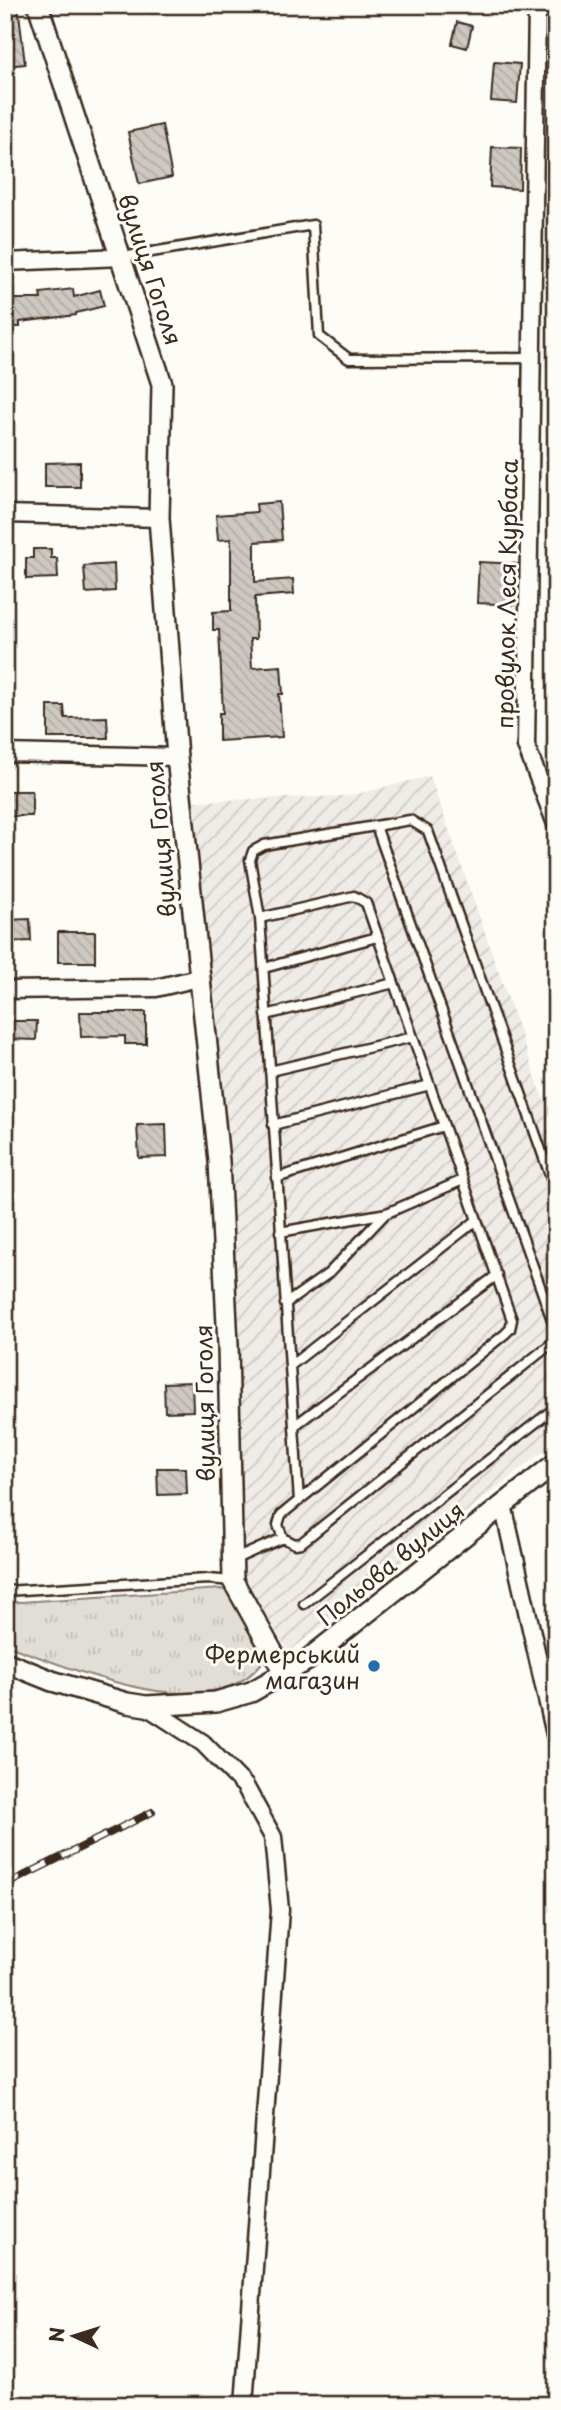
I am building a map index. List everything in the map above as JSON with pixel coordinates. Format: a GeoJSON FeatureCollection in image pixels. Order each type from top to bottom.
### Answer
{"type":"FeatureCollection","features":[{"type":"Feature","properties":{"kind":"street","name":"вулиця Гоголя"},"geometry":{"type":"LineString","coordinates":[[38,5],[162,384],[159,518],[177,757],[219,1161],[228,1345],[233,1581],[285,1674]]}},
{"type":"Feature","properties":{"kind":"street","name":"провулок Леся Курбаса"},"geometry":{"type":"LineString","coordinates":[[537,5],[526,746],[556,824]]}},
{"type":"Feature","properties":{"kind":"street"},"geometry":{"type":"LineString","coordinates":[[5,262],[122,257]]}},
{"type":"Feature","properties":{"kind":"street"},"geometry":{"type":"LineString","coordinates":[[5,514],[159,518]]}},
{"type":"Feature","properties":{"kind":"street"},"geometry":{"type":"LineString","coordinates":[[5,753],[177,757]]}},
{"type":"Feature","properties":{"kind":"street"},"geometry":{"type":"LineString","coordinates":[[5,990],[156,988],[198,978]]}},
{"type":"Feature","properties":{"kind":"street","name":"Польова вулиця"},"geometry":{"type":"LineString","coordinates":[[5,1662],[52,1681],[146,1706],[216,1702],[251,1692],[306,1661],[556,1463]]}},
{"type":"Feature","properties":{"kind":"street"},"geometry":{"type":"LineString","coordinates":[[503,1505],[556,1739]]}},
{"type":"Feature","properties":{"kind":"street"},"geometry":{"type":"LineString","coordinates":[[146,1706],[203,1743],[220,1760],[245,1786],[274,1837],[280,1910],[244,2405]]}},
{"type":"Feature","properties":{"kind":"lane"},"geometry":{"type":"LineString","coordinates":[[122,257],[313,225],[319,336],[349,359],[532,358]]}},
{"type":"Feature","properties":{"kind":"lane"},"geometry":{"type":"LineString","coordinates":[[299,1501],[264,968],[260,918],[250,860],[253,851],[264,845],[410,820],[428,831],[556,1192]]}},
{"type":"Feature","properties":{"kind":"lane"},"geometry":{"type":"LineString","coordinates":[[376,826],[556,1331]]}},
{"type":"Feature","properties":{"kind":"lane"},"geometry":{"type":"LineString","coordinates":[[260,918],[354,896],[366,904],[512,1320],[510,1329],[281,1515],[278,1525],[283,1538],[295,1544],[301,1543],[556,1340]]}},
{"type":"Feature","properties":{"kind":"lane"},"geometry":{"type":"LineString","coordinates":[[264,968],[377,937]]}},
{"type":"Feature","properties":{"kind":"lane"},"geometry":{"type":"LineString","coordinates":[[266,1015],[394,984]]}},
{"type":"Feature","properties":{"kind":"lane"},"geometry":{"type":"LineString","coordinates":[[270,1071],[413,1037]]}},
{"type":"Feature","properties":{"kind":"lane"},"geometry":{"type":"LineString","coordinates":[[273,1125],[430,1085]]}},
{"type":"Feature","properties":{"kind":"lane"},"geometry":{"type":"LineString","coordinates":[[276,1178],[444,1126]]}},
{"type":"Feature","properties":{"kind":"lane"},"geometry":{"type":"LineString","coordinates":[[280,1232],[387,1213],[463,1180]]}},
{"type":"Feature","properties":{"kind":"lane"},"geometry":{"type":"LineString","coordinates":[[285,1304],[329,1273],[387,1213]]}},
{"type":"Feature","properties":{"kind":"lane"},"geometry":{"type":"LineString","coordinates":[[290,1366],[477,1220]]}},
{"type":"Feature","properties":{"kind":"lane"},"geometry":{"type":"LineString","coordinates":[[294,1426],[497,1275]]}},
{"type":"Feature","properties":{"kind":"lane"},"geometry":{"type":"LineString","coordinates":[[304,1604],[556,1407]]}},
{"type":"Feature","properties":{"kind":"lane"},"geometry":{"type":"LineString","coordinates":[[232,1560],[283,1538]]}},
{"type":"Feature","properties":{"kind":"lane"},"geometry":{"type":"LineString","coordinates":[[5,1591],[208,1579],[233,1581]]}},
{"type":"Feature","properties":{"kind":"shaded area"},"geometry":{"type":"Polygon","coordinates":[[[430,776],[550,1118],[556,1117],[556,1441],[289,1652],[241,1578],[193,826],[195,801],[348,796],[430,776]]]}},
{"type":"Feature","properties":{"kind":"green space"},"geometry":{"type":"Polygon","coordinates":[[[221,1589],[231,1593],[258,1642],[261,1664],[237,1683],[208,1692],[174,1693],[138,1688],[65,1667],[5,1645],[5,1603],[221,1589]]]}},
{"type":"Feature","properties":{"kind":"building"},"geometry":{"type":"Polygon","coordinates":[[[5,5],[18,5],[25,64],[5,66],[5,5]]]}},
{"type":"Feature","properties":{"kind":"building"},"geometry":{"type":"Polygon","coordinates":[[[457,22],[472,26],[467,48],[452,44],[457,22]]]}},
{"type":"Feature","properties":{"kind":"building"},"geometry":{"type":"Polygon","coordinates":[[[494,62],[520,64],[517,103],[491,101],[494,62]]]}},
{"type":"Feature","properties":{"kind":"building"},"geometry":{"type":"Polygon","coordinates":[[[162,125],[172,177],[139,184],[128,132],[162,125]]]}},
{"type":"Feature","properties":{"kind":"building"},"geometry":{"type":"Polygon","coordinates":[[[492,147],[521,148],[520,189],[490,187],[492,147]]]}},
{"type":"Feature","properties":{"kind":"building"},"geometry":{"type":"Polygon","coordinates":[[[73,289],[74,297],[100,290],[104,306],[76,315],[20,322],[20,327],[5,327],[5,299],[41,299],[40,293],[73,289]]]}},
{"type":"Feature","properties":{"kind":"building"},"geometry":{"type":"Polygon","coordinates":[[[80,462],[80,487],[45,487],[45,463],[80,462]]]}},
{"type":"Feature","properties":{"kind":"building"},"geometry":{"type":"Polygon","coordinates":[[[279,502],[282,540],[255,542],[255,582],[293,579],[294,594],[255,597],[256,639],[250,639],[252,668],[281,666],[283,694],[279,694],[282,737],[219,741],[219,713],[223,713],[219,630],[213,630],[213,612],[231,611],[231,539],[218,540],[216,515],[257,512],[256,504],[279,502]]]}},
{"type":"Feature","properties":{"kind":"building"},"geometry":{"type":"Polygon","coordinates":[[[33,549],[51,549],[51,558],[57,558],[58,578],[26,579],[26,558],[33,558],[33,549]]]}},
{"type":"Feature","properties":{"kind":"building"},"geometry":{"type":"Polygon","coordinates":[[[479,562],[517,564],[515,605],[477,603],[479,562]]]}},
{"type":"Feature","properties":{"kind":"building"},"geometry":{"type":"Polygon","coordinates":[[[114,564],[115,591],[86,593],[84,566],[114,564]]]}},
{"type":"Feature","properties":{"kind":"building"},"geometry":{"type":"Polygon","coordinates":[[[48,706],[64,706],[65,718],[107,717],[108,738],[48,738],[48,706]]]}},
{"type":"Feature","properties":{"kind":"building"},"geometry":{"type":"Polygon","coordinates":[[[5,791],[32,791],[32,816],[5,816],[5,791]]]}},
{"type":"Feature","properties":{"kind":"building"},"geometry":{"type":"Polygon","coordinates":[[[30,919],[31,941],[5,942],[5,920],[30,919]]]}},
{"type":"Feature","properties":{"kind":"building"},"geometry":{"type":"Polygon","coordinates":[[[58,932],[95,932],[95,962],[58,962],[58,932]]]}},
{"type":"Feature","properties":{"kind":"building"},"geometry":{"type":"Polygon","coordinates":[[[80,1012],[146,1012],[146,1044],[125,1044],[125,1036],[81,1037],[80,1012]]]}},
{"type":"Feature","properties":{"kind":"building"},"geometry":{"type":"Polygon","coordinates":[[[7,1021],[37,1021],[36,1040],[7,1039],[7,1021]]]}},
{"type":"Feature","properties":{"kind":"building"},"geometry":{"type":"Polygon","coordinates":[[[166,1124],[167,1157],[139,1158],[137,1125],[166,1124]]]}},
{"type":"Feature","properties":{"kind":"building"},"geometry":{"type":"Polygon","coordinates":[[[192,1382],[193,1411],[165,1412],[164,1383],[192,1382]]]}},
{"type":"Feature","properties":{"kind":"building"},"geometry":{"type":"Polygon","coordinates":[[[157,1468],[186,1468],[187,1494],[158,1495],[157,1468]]]}},
{"type":"Feature","properties":{"kind":"railway"},"geometry":{"type":"LineString","coordinates":[[5,1885],[152,1812]]}},
{"type":"Feature","properties":{"kind":"place","name":"Фермерський магазин"},"geometry":{"type":"Point","coordinates":[374,1666]}}]}
